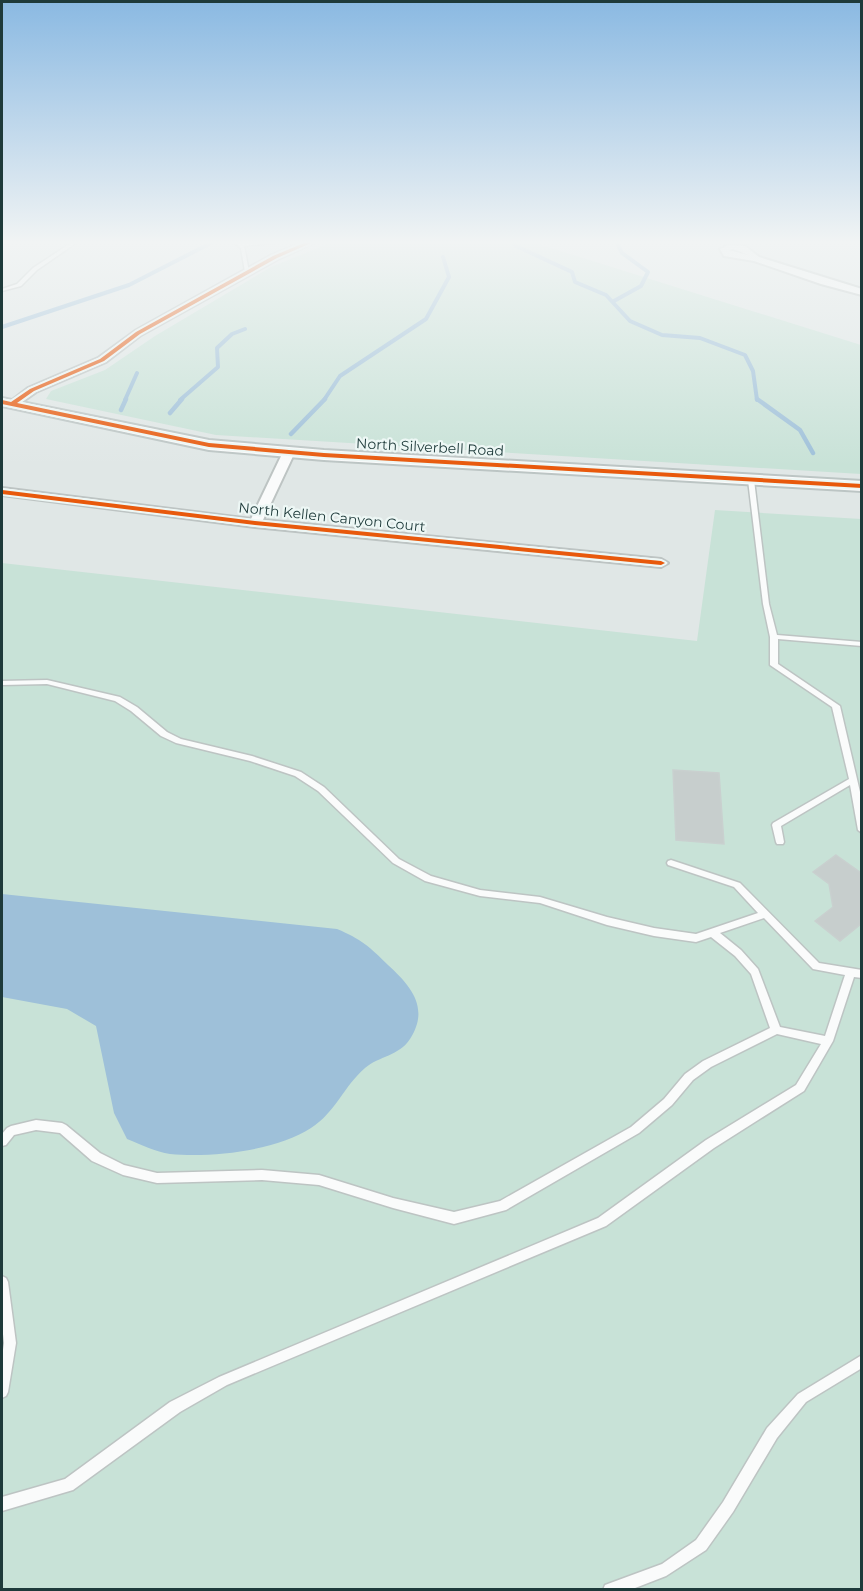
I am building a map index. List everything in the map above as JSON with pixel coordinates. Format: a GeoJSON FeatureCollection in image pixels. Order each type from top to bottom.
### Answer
{"type":"FeatureCollection","features":[{"type":"Feature","properties":{"kind":"main road","name":"North Silverbell Road"},"geometry":{"type":"LineString","coordinates":[[7,403],[208,445],[289,452],[861,486]]}},
{"type":"Feature","properties":{"kind":"street"},"geometry":{"type":"LineString","coordinates":[[7,403],[102,360],[138,333],[166,317]]}},
{"type":"Feature","properties":{"kind":"street","name":"North Kellen Canyon Court"},"geometry":{"type":"LineString","coordinates":[[255,524],[289,452]]}},
{"type":"Feature","properties":{"kind":"street","name":"North Kellen Canyon Court"},"geometry":{"type":"LineString","coordinates":[[2,492],[255,524],[661,563]]}},
{"type":"Feature","properties":{"kind":"lane"},"geometry":{"type":"LineString","coordinates":[[751,480],[766,604],[774,637],[774,665],[836,706],[854,780],[861,830]]}},
{"type":"Feature","properties":{"kind":"lane"},"geometry":{"type":"LineString","coordinates":[[774,637],[861,644]]}},
{"type":"Feature","properties":{"kind":"lane"},"geometry":{"type":"LineString","coordinates":[[2,683],[47,682],[117,699],[134,709],[164,734],[179,741],[252,759],[298,774],[321,789],[396,861],[428,879],[480,893],[540,900],[654,932],[696,938],[765,914]]}},
{"type":"Feature","properties":{"kind":"lane"},"geometry":{"type":"LineString","coordinates":[[780,842],[776,825],[854,780]]}},
{"type":"Feature","properties":{"kind":"lane"},"geometry":{"type":"LineString","coordinates":[[2,1504],[68,1485],[175,1407],[223,1380],[602,1222],[710,1144],[800,1088],[828,1041],[856,973],[816,966],[737,885],[671,863]]}},
{"type":"Feature","properties":{"kind":"lane"},"geometry":{"type":"LineString","coordinates":[[712,932],[738,952],[755,972],[776,1030]]}},
{"type":"Feature","properties":{"kind":"lane"},"geometry":{"type":"LineString","coordinates":[[2,1142],[11,1131],[36,1125],[62,1128],[96,1157],[123,1170],[157,1178],[262,1175],[319,1180],[393,1203],[454,1218],[502,1206],[635,1130],[668,1102],[689,1077],[706,1064],[776,1030],[828,1041]]}},
{"type":"Feature","properties":{"kind":"lane"},"geometry":{"type":"LineString","coordinates":[[2,1282],[10,1343],[2,1392]]}},
{"type":"Feature","properties":{"kind":"lane"},"geometry":{"type":"LineString","coordinates":[[610,1590],[666,1569],[701,1545],[728,1507],[772,1433],[802,1398],[861,1361]]}},
{"type":"Feature","properties":{"kind":"green space"},"geometry":{"type":"Polygon","coordinates":[[[187,317],[772,317],[861,345],[861,474],[216,435],[46,399],[51,391],[105,370],[187,317]]]}},
{"type":"Feature","properties":{"kind":"green space"},"geometry":{"type":"Polygon","coordinates":[[[715,510],[861,519],[861,1589],[2,1590],[2,563],[697,641],[715,510]]]}},
{"type":"Feature","properties":{"kind":"water"},"geometry":{"type":"Polygon","coordinates":[[[2,894],[337,929],[365,944],[404,981],[415,998],[418,1008],[416,1028],[405,1045],[365,1068],[327,1115],[297,1136],[262,1147],[223,1154],[186,1155],[159,1152],[127,1139],[114,1113],[96,1026],[67,1009],[2,997],[2,894]]]}},
{"type":"Feature","properties":{"kind":"building"},"geometry":{"type":"Polygon","coordinates":[[[673,770],[719,773],[724,844],[676,840],[673,770]]]}},
{"type":"Feature","properties":{"kind":"building"},"geometry":{"type":"Polygon","coordinates":[[[836,855],[861,873],[861,924],[840,941],[815,921],[833,907],[829,884],[813,872],[836,855]]]}},
{"type":"Feature","properties":{"kind":"waterway"},"geometry":{"type":"LineString","coordinates":[[2,327],[31,317]]}},
{"type":"Feature","properties":{"kind":"waterway"},"geometry":{"type":"LineString","coordinates":[[324,400],[340,376],[427,317]]}},
{"type":"Feature","properties":{"kind":"waterway"},"geometry":{"type":"LineString","coordinates":[[627,317],[630,321],[662,335],[700,338],[745,355],[753,371],[757,400]]}},
{"type":"Feature","properties":{"kind":"waterway"},"geometry":{"type":"LineString","coordinates":[[180,400],[218,367],[217,348],[232,334],[245,329]]}},
{"type":"Feature","properties":{"kind":"waterway"},"geometry":{"type":"LineString","coordinates":[[125,400],[137,373]]}},
{"type":"Feature","properties":{"kind":"waterway"},"geometry":{"type":"LineString","coordinates":[[121,410],[126,399]]}},
{"type":"Feature","properties":{"kind":"waterway"},"geometry":{"type":"LineString","coordinates":[[170,413],[182,399]]}},
{"type":"Feature","properties":{"kind":"waterway"},"geometry":{"type":"LineString","coordinates":[[291,434],[325,399]]}},
{"type":"Feature","properties":{"kind":"waterway"},"geometry":{"type":"LineString","coordinates":[[757,399],[800,430],[813,453]]}},
{"type":"Feature","properties":{"kind":"cycle path"},"geometry":{"type":"LineString","coordinates":[[12,404],[32,390],[102,360],[138,333],[166,317]]}},
{"type":"Feature","properties":{"kind":"cycle path"},"geometry":{"type":"LineString","coordinates":[[2,402],[209,445],[324,455],[862,486]]}},
{"type":"Feature","properties":{"kind":"cycle path"},"geometry":{"type":"LineString","coordinates":[[2,492],[255,523],[661,563]]}}]}
